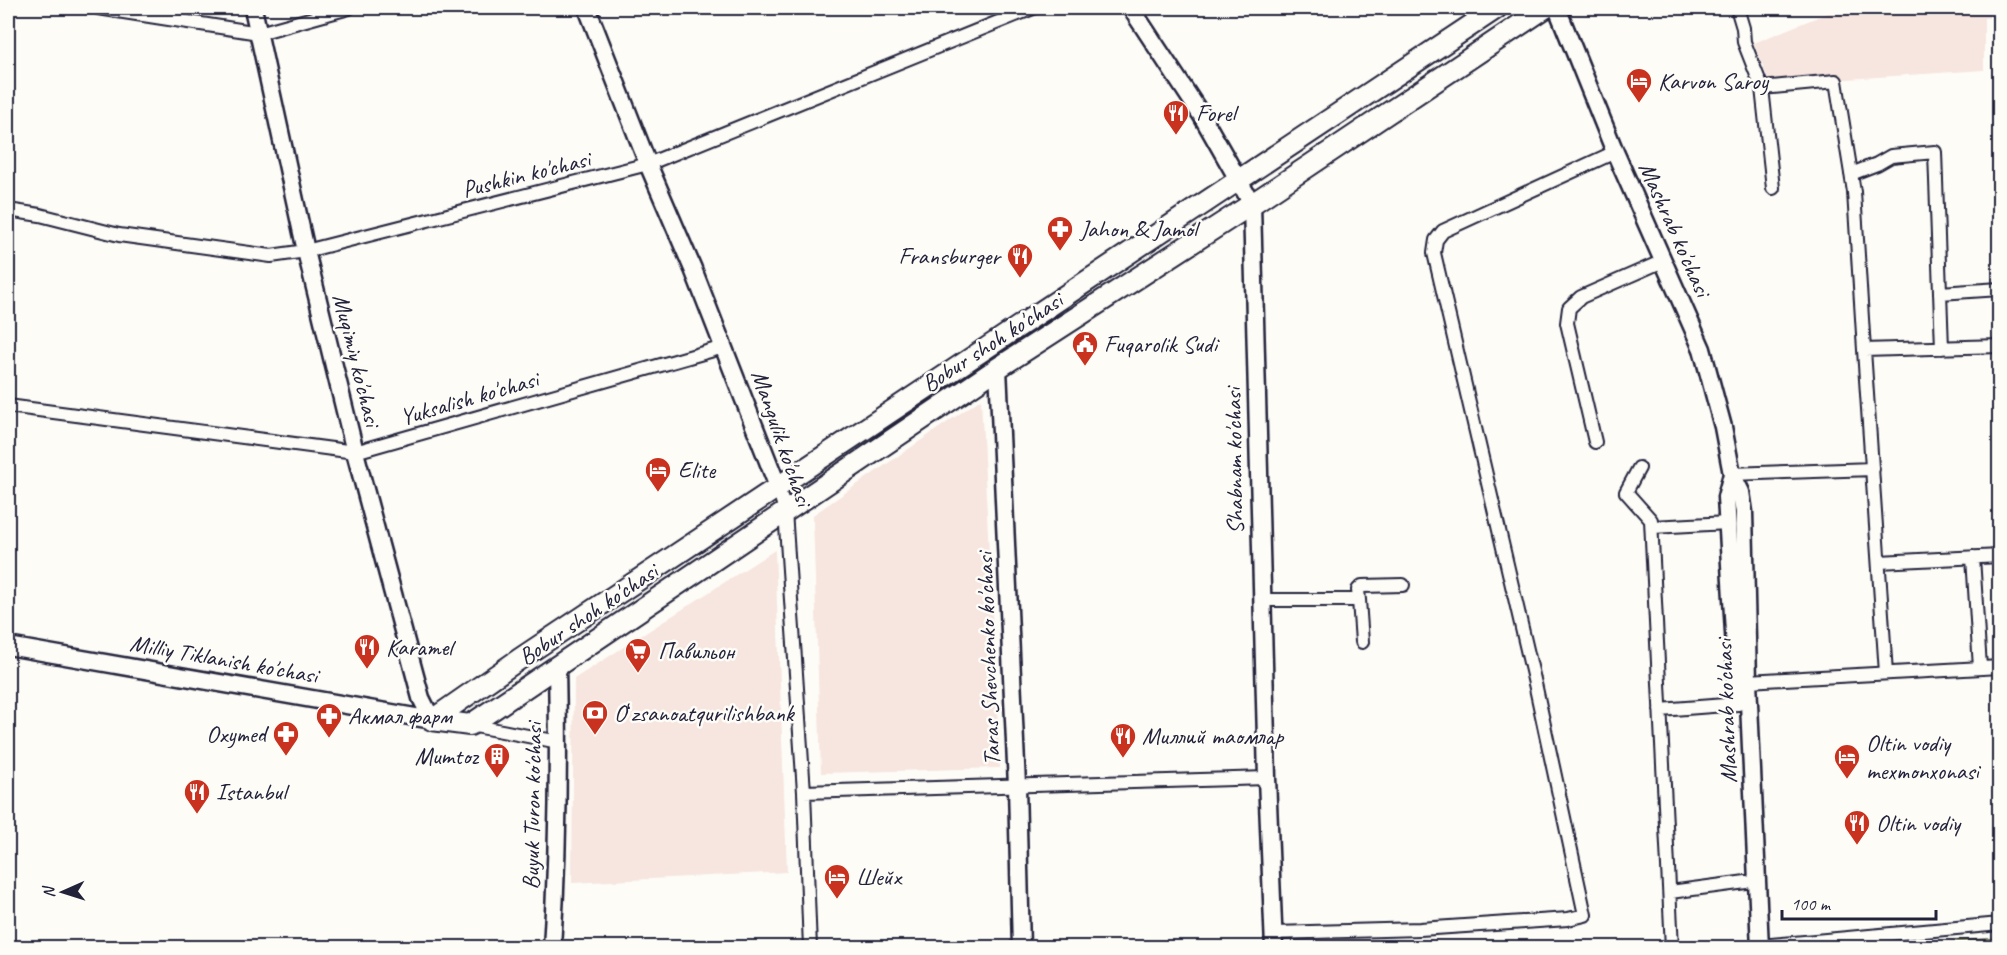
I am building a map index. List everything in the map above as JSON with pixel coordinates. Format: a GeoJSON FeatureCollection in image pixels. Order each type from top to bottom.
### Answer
{"type":"FeatureCollection","features":[{"type":"Feature","properties":{"kind":"main road","name":"Bobur shoh ko'chasi"},"geometry":{"type":"LineString","coordinates":[[432,720],[520,658],[1497,8]]}},
{"type":"Feature","properties":{"kind":"main road","name":"Bobur shoh ko'chasi"},"geometry":{"type":"LineString","coordinates":[[470,725],[998,368],[1252,204],[1545,8]]}},
{"type":"Feature","properties":{"kind":"main road"},"geometry":{"type":"LineString","coordinates":[[432,720],[470,725]]}},
{"type":"Feature","properties":{"kind":"street"},"geometry":{"type":"LineString","coordinates":[[98,8],[259,33],[349,8]]}},
{"type":"Feature","properties":{"kind":"street","name":"Muqimiy ko'chasi"},"geometry":{"type":"LineString","coordinates":[[253,8],[306,251],[355,452],[421,698],[432,720]]}},
{"type":"Feature","properties":{"kind":"street","name":"Mangulik ko'chasi"},"geometry":{"type":"LineString","coordinates":[[587,8],[648,164],[724,347],[778,487],[785,511],[804,792],[810,948]]}},
{"type":"Feature","properties":{"kind":"street","name":"Pushkin ko'chasi"},"geometry":{"type":"LineString","coordinates":[[8,210],[40,215],[119,235],[271,256],[306,251],[648,164],[1033,8]]}},
{"type":"Feature","properties":{"kind":"street","name":"Shabnam ko'chasi"},"geometry":{"type":"LineString","coordinates":[[1131,8],[1202,116],[1252,204],[1267,778],[1274,940]]}},
{"type":"Feature","properties":{"kind":"street","name":"Mashrab ko'chasi"},"geometry":{"type":"LineString","coordinates":[[1557,8],[1615,152],[1702,349],[1723,427],[1732,474],[1741,492],[1744,512],[1748,681],[1746,882],[1756,947]]}},
{"type":"Feature","properties":{"kind":"street"},"geometry":{"type":"LineString","coordinates":[[1737,8],[1743,28],[1744,42],[1762,88],[1773,188]]}},
{"type":"Feature","properties":{"kind":"street"},"geometry":{"type":"LineString","coordinates":[[1762,88],[1836,81],[1851,174],[1886,673]]}},
{"type":"Feature","properties":{"kind":"street"},"geometry":{"type":"LineString","coordinates":[[1274,940],[1585,918],[1536,688],[1434,253],[1436,240],[1443,231],[1615,152]]}},
{"type":"Feature","properties":{"kind":"street"},"geometry":{"type":"LineString","coordinates":[[1851,174],[1891,156],[1935,152],[1942,348]]}},
{"type":"Feature","properties":{"kind":"street"},"geometry":{"type":"LineString","coordinates":[[1595,442],[1567,323],[1569,308],[1581,297],[1663,261]]}},
{"type":"Feature","properties":{"kind":"street"},"geometry":{"type":"LineString","coordinates":[[1940,293],[2000,289]]}},
{"type":"Feature","properties":{"kind":"street"},"geometry":{"type":"LineString","coordinates":[[1864,350],[2000,346]]}},
{"type":"Feature","properties":{"kind":"street","name":"Yuksalish ko'chasi"},"geometry":{"type":"LineString","coordinates":[[8,405],[355,452],[724,347]]}},
{"type":"Feature","properties":{"kind":"street","name":"Taras Shevchenko ko'chasi"},"geometry":{"type":"LineString","coordinates":[[998,368],[1017,786],[1021,948]]}},
{"type":"Feature","properties":{"kind":"street"},"geometry":{"type":"LineString","coordinates":[[1639,468],[1626,492],[1651,520],[1652,527],[1672,948]]}},
{"type":"Feature","properties":{"kind":"street"},"geometry":{"type":"LineString","coordinates":[[1732,474],[1873,470]]}},
{"type":"Feature","properties":{"kind":"street","name":"Mashrab ko'chasi"},"geometry":{"type":"LineString","coordinates":[[1732,474],[1726,497],[1738,705],[1747,775],[1756,947]]}},
{"type":"Feature","properties":{"kind":"street"},"geometry":{"type":"LineString","coordinates":[[1652,527],[1728,523]]}},
{"type":"Feature","properties":{"kind":"street"},"geometry":{"type":"LineString","coordinates":[[1879,562],[2000,556]]}},
{"type":"Feature","properties":{"kind":"street"},"geometry":{"type":"LineString","coordinates":[[1973,557],[1980,668]]}},
{"type":"Feature","properties":{"kind":"street"},"geometry":{"type":"LineString","coordinates":[[1362,642],[1358,590],[1362,586],[1403,585]]}},
{"type":"Feature","properties":{"kind":"street"},"geometry":{"type":"LineString","coordinates":[[1262,600],[1359,600]]}},
{"type":"Feature","properties":{"kind":"street","name":"Milliy Tiklanish ko'chasi"},"geometry":{"type":"LineString","coordinates":[[8,646],[432,720]]}},
{"type":"Feature","properties":{"kind":"street","name":"Buyuk Turon ko'chasi"},"geometry":{"type":"LineString","coordinates":[[552,948],[559,742],[557,665]]}},
{"type":"Feature","properties":{"kind":"street"},"geometry":{"type":"LineString","coordinates":[[1748,681],[2000,667]]}},
{"type":"Feature","properties":{"kind":"street"},"geometry":{"type":"LineString","coordinates":[[1660,710],[1738,705]]}},
{"type":"Feature","properties":{"kind":"street"},"geometry":{"type":"LineString","coordinates":[[470,725],[559,742]]}},
{"type":"Feature","properties":{"kind":"street"},"geometry":{"type":"LineString","coordinates":[[804,792],[1267,778]]}},
{"type":"Feature","properties":{"kind":"street"},"geometry":{"type":"LineString","coordinates":[[1670,892],[1746,882]]}},
{"type":"Feature","properties":{"kind":"street"},"geometry":{"type":"LineString","coordinates":[[1756,947],[2000,924]]}},
{"type":"Feature","properties":{"kind":"shaded area"},"geometry":{"type":"Polygon","coordinates":[[[1840,8],[1999,8],[1999,17],[1984,18],[1984,70],[1770,84],[1754,43],[1840,8]]]}},
{"type":"Feature","properties":{"kind":"shaded area"},"geometry":{"type":"Polygon","coordinates":[[[981,399],[1000,768],[821,773],[813,515],[981,399]]]}},
{"type":"Feature","properties":{"kind":"shaded area"},"geometry":{"type":"Polygon","coordinates":[[[775,550],[787,872],[572,883],[574,679],[775,550]]]}},
{"type":"Feature","properties":{"kind":"green space"},"geometry":{"type":"Polygon","coordinates":[[[1999,938],[1999,947],[1876,947],[1999,938]]]}},
{"type":"Feature","properties":{"kind":"place","name":"Karvon Saroy"},"geometry":{"type":"Point","coordinates":[1639,104]}},
{"type":"Feature","properties":{"kind":"place","name":"Forel"},"geometry":{"type":"Point","coordinates":[1176,136]}},
{"type":"Feature","properties":{"kind":"place","name":"Jahon & Jamol"},"geometry":{"type":"Point","coordinates":[1060,252]}},
{"type":"Feature","properties":{"kind":"place","name":"Fransburger"},"geometry":{"type":"Point","coordinates":[1020,279]}},
{"type":"Feature","properties":{"kind":"place","name":"Fuqarolik Sudi"},"geometry":{"type":"Point","coordinates":[1085,367]}},
{"type":"Feature","properties":{"kind":"place","name":"Elite"},"geometry":{"type":"Point","coordinates":[658,493]}},
{"type":"Feature","properties":{"kind":"place","name":"Karamel"},"geometry":{"type":"Point","coordinates":[367,670]}},
{"type":"Feature","properties":{"kind":"place","name":"Павильон"},"geometry":{"type":"Point","coordinates":[638,674]}},
{"type":"Feature","properties":{"kind":"place","name":"Oʻzsanoatqurilishbank"},"geometry":{"type":"Point","coordinates":[595,736]}},
{"type":"Feature","properties":{"kind":"place","name":"Акмал фарм"},"geometry":{"type":"Point","coordinates":[329,739]}},
{"type":"Feature","properties":{"kind":"place","name":"Oxymed"},"geometry":{"type":"Point","coordinates":[286,757]}},
{"type":"Feature","properties":{"kind":"place","name":"Миллий таомлар"},"geometry":{"type":"Point","coordinates":[1123,759]}},
{"type":"Feature","properties":{"kind":"place","name":"Mumtoz"},"geometry":{"type":"Point","coordinates":[497,779]}},
{"type":"Feature","properties":{"kind":"place","name":"Oltin vodiy mexmonxonasi"},"geometry":{"type":"Point","coordinates":[1847,780]}},
{"type":"Feature","properties":{"kind":"place","name":"Istanbul"},"geometry":{"type":"Point","coordinates":[197,815]}},
{"type":"Feature","properties":{"kind":"place","name":"Oltin vodiy"},"geometry":{"type":"Point","coordinates":[1857,846]}},
{"type":"Feature","properties":{"kind":"place","name":"Шейх"},"geometry":{"type":"Point","coordinates":[837,900]}}]}
